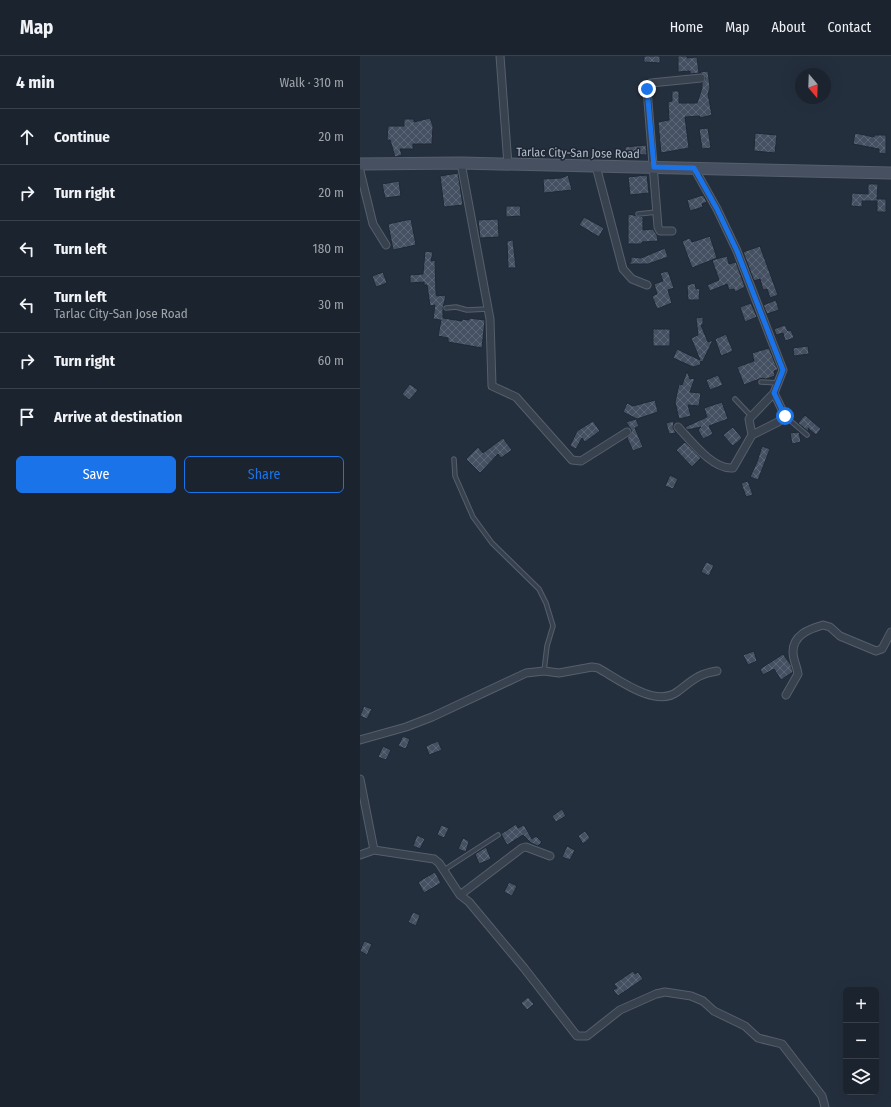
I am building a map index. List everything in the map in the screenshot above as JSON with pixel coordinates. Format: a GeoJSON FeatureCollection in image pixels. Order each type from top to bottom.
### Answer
{"type":"FeatureCollection","features":[{"type":"Feature","properties":{"kind":"main road","name":"Tarlac City-San Jose Road"},"geometry":{"type":"LineString","coordinates":[[360,164],[461,163],[891,173]]}},
{"type":"Feature","properties":{"kind":"street"},"geometry":{"type":"LineString","coordinates":[[500,56],[508,164]]}},
{"type":"Feature","properties":{"kind":"street"},"geometry":{"type":"LineString","coordinates":[[672,231],[658,229],[647,94],[648,86],[651,83],[700,78]]}},
{"type":"Feature","properties":{"kind":"street"},"geometry":{"type":"LineString","coordinates":[[461,163],[488,309],[492,352],[492,386],[516,397],[572,460],[581,461],[627,432]]}},
{"type":"Feature","properties":{"kind":"street"},"geometry":{"type":"LineString","coordinates":[[596,166],[622,269],[632,279],[647,285]]}},
{"type":"Feature","properties":{"kind":"street"},"geometry":{"type":"LineString","coordinates":[[694,168],[717,209],[737,251],[783,370],[774,393],[751,416],[748,421],[752,435]]}},
{"type":"Feature","properties":{"kind":"street"},"geometry":{"type":"LineString","coordinates":[[360,171],[373,224],[386,245]]}},
{"type":"Feature","properties":{"kind":"street"},"geometry":{"type":"LineString","coordinates":[[678,427],[709,459],[728,469],[736,466],[752,435],[778,422],[785,416],[774,393]]}},
{"type":"Feature","properties":{"kind":"street"},"geometry":{"type":"LineString","coordinates":[[786,695],[798,674],[793,651],[796,638],[802,633],[823,625],[830,627],[840,636],[876,651],[882,649],[891,632]]}},
{"type":"Feature","properties":{"kind":"street"},"geometry":{"type":"LineString","coordinates":[[360,740],[412,725],[432,717],[526,673],[544,671],[559,673],[592,667],[598,668],[644,694],[660,697],[670,696],[695,677],[704,673],[717,672]]}},
{"type":"Feature","properties":{"kind":"street"},"geometry":{"type":"LineString","coordinates":[[360,778],[374,850]]}},
{"type":"Feature","properties":{"kind":"street"},"geometry":{"type":"LineString","coordinates":[[460,895],[522,848],[550,856]]}},
{"type":"Feature","properties":{"kind":"street"},"geometry":{"type":"LineString","coordinates":[[360,855],[374,850],[434,859],[444,870],[460,895],[469,902],[524,968],[577,1036],[587,1036],[620,1010],[656,994],[665,992],[691,996],[703,1001],[714,1011],[745,1026],[758,1038],[782,1044],[822,1096],[825,1107]]}},
{"type":"Feature","properties":{"kind":"lane"},"geometry":{"type":"LineString","coordinates":[[638,214],[657,212]]}},
{"type":"Feature","properties":{"kind":"lane"},"geometry":{"type":"LineString","coordinates":[[446,308],[456,307],[467,310],[488,309]]}},
{"type":"Feature","properties":{"kind":"lane"},"geometry":{"type":"LineString","coordinates":[[761,382],[778,383]]}},
{"type":"Feature","properties":{"kind":"lane"},"geometry":{"type":"LineString","coordinates":[[735,399],[751,416]]}},
{"type":"Feature","properties":{"kind":"lane"},"geometry":{"type":"LineString","coordinates":[[785,416],[807,435]]}},
{"type":"Feature","properties":{"kind":"lane"},"geometry":{"type":"LineString","coordinates":[[454,459],[455,476],[472,518],[492,543],[540,589],[546,603],[554,626],[547,646],[544,671]]}},
{"type":"Feature","properties":{"kind":"lane"},"geometry":{"type":"LineString","coordinates":[[444,870],[498,835]]}},
{"type":"Feature","properties":{"kind":"building"},"geometry":{"type":"Polygon","coordinates":[[[644,56],[660,56],[660,63],[644,62],[644,56]]]}},
{"type":"Feature","properties":{"kind":"building"},"geometry":{"type":"Polygon","coordinates":[[[678,56],[687,56],[687,58],[697,57],[699,73],[690,74],[690,71],[678,72],[678,56]]]}},
{"type":"Feature","properties":{"kind":"building"},"geometry":{"type":"Polygon","coordinates":[[[708,71],[710,88],[708,94],[712,115],[700,118],[700,116],[685,117],[689,148],[661,153],[658,122],[669,120],[668,102],[672,101],[672,91],[679,91],[679,103],[697,103],[702,88],[702,83],[706,78],[700,72],[708,71]]]}},
{"type":"Feature","properties":{"kind":"building"},"geometry":{"type":"Polygon","coordinates":[[[430,118],[433,126],[432,144],[413,144],[413,149],[400,149],[402,155],[395,157],[390,140],[387,140],[388,126],[404,126],[404,119],[414,119],[414,122],[430,118]]]}},
{"type":"Feature","properties":{"kind":"building"},"geometry":{"type":"Polygon","coordinates":[[[708,128],[711,148],[702,149],[699,129],[708,128]]]}},
{"type":"Feature","properties":{"kind":"building"},"geometry":{"type":"Polygon","coordinates":[[[755,133],[777,135],[775,153],[754,151],[755,133]]]}},
{"type":"Feature","properties":{"kind":"building"},"geometry":{"type":"Polygon","coordinates":[[[855,133],[874,137],[874,135],[886,135],[886,154],[879,153],[879,149],[853,144],[855,133]]]}},
{"type":"Feature","properties":{"kind":"building"},"geometry":{"type":"Polygon","coordinates":[[[646,145],[647,155],[625,154],[625,147],[646,145]]]}},
{"type":"Feature","properties":{"kind":"building"},"geometry":{"type":"Polygon","coordinates":[[[458,173],[463,205],[444,207],[440,176],[458,173]]]}},
{"type":"Feature","properties":{"kind":"building"},"geometry":{"type":"Polygon","coordinates":[[[568,175],[572,190],[544,193],[543,179],[561,178],[568,175]]]}},
{"type":"Feature","properties":{"kind":"building"},"geometry":{"type":"Polygon","coordinates":[[[647,175],[649,193],[630,195],[628,177],[647,175]]]}},
{"type":"Feature","properties":{"kind":"building"},"geometry":{"type":"Polygon","coordinates":[[[399,181],[401,196],[385,198],[382,184],[399,181]]]}},
{"type":"Feature","properties":{"kind":"building"},"geometry":{"type":"Polygon","coordinates":[[[868,184],[878,184],[877,199],[886,199],[886,212],[877,212],[877,201],[862,201],[862,207],[851,206],[852,193],[868,194],[868,184]]]}},
{"type":"Feature","properties":{"kind":"building"},"geometry":{"type":"Polygon","coordinates":[[[703,195],[707,202],[702,204],[703,207],[690,211],[687,200],[703,195]]]}},
{"type":"Feature","properties":{"kind":"building"},"geometry":{"type":"Polygon","coordinates":[[[506,206],[520,206],[521,216],[506,217],[506,206]]]}},
{"type":"Feature","properties":{"kind":"building"},"geometry":{"type":"Polygon","coordinates":[[[628,214],[643,217],[643,230],[653,229],[657,235],[658,241],[642,242],[642,244],[628,244],[628,214]]]}},
{"type":"Feature","properties":{"kind":"building"},"geometry":{"type":"Polygon","coordinates":[[[584,217],[604,228],[599,237],[579,225],[584,217]]]}},
{"type":"Feature","properties":{"kind":"building"},"geometry":{"type":"Polygon","coordinates":[[[411,219],[416,245],[393,250],[388,224],[411,219]]]}},
{"type":"Feature","properties":{"kind":"building"},"geometry":{"type":"Polygon","coordinates":[[[498,219],[499,237],[480,238],[478,220],[498,219]]]}},
{"type":"Feature","properties":{"kind":"building"},"geometry":{"type":"Polygon","coordinates":[[[710,236],[717,258],[692,268],[682,241],[690,238],[692,242],[710,236]]]}},
{"type":"Feature","properties":{"kind":"building"},"geometry":{"type":"Polygon","coordinates":[[[513,240],[516,268],[508,268],[507,241],[513,240]]]}},
{"type":"Feature","properties":{"kind":"building"},"geometry":{"type":"Polygon","coordinates":[[[760,246],[778,295],[770,298],[767,289],[763,290],[760,279],[754,281],[743,252],[760,246]]]}},
{"type":"Feature","properties":{"kind":"building"},"geometry":{"type":"Polygon","coordinates":[[[665,248],[668,257],[648,264],[627,264],[631,262],[631,257],[641,258],[665,248]]]}},
{"type":"Feature","properties":{"kind":"building"},"geometry":{"type":"Polygon","coordinates":[[[425,251],[433,252],[431,261],[435,260],[436,294],[437,296],[446,295],[443,308],[443,318],[462,321],[462,319],[469,320],[469,318],[485,320],[482,348],[448,342],[448,338],[438,336],[441,320],[433,319],[435,305],[430,306],[427,285],[424,285],[424,282],[410,283],[410,275],[423,274],[425,251]]]}},
{"type":"Feature","properties":{"kind":"building"},"geometry":{"type":"Polygon","coordinates":[[[727,256],[729,264],[736,262],[745,287],[735,292],[734,289],[729,290],[727,284],[710,291],[707,285],[719,280],[712,260],[727,256]]]}},
{"type":"Feature","properties":{"kind":"building"},"geometry":{"type":"Polygon","coordinates":[[[668,271],[674,288],[668,290],[672,303],[657,309],[652,296],[657,294],[654,284],[663,281],[660,273],[668,271]]]}},
{"type":"Feature","properties":{"kind":"building"},"geometry":{"type":"Polygon","coordinates":[[[383,272],[387,283],[376,287],[372,276],[383,272]]]}},
{"type":"Feature","properties":{"kind":"building"},"geometry":{"type":"Polygon","coordinates":[[[695,283],[696,289],[700,288],[699,300],[688,300],[687,285],[695,283]]]}},
{"type":"Feature","properties":{"kind":"building"},"geometry":{"type":"Polygon","coordinates":[[[776,300],[779,310],[767,314],[763,305],[776,300]]]}},
{"type":"Feature","properties":{"kind":"building"},"geometry":{"type":"Polygon","coordinates":[[[751,303],[757,317],[745,322],[740,307],[751,303]]]}},
{"type":"Feature","properties":{"kind":"building"},"geometry":{"type":"Polygon","coordinates":[[[703,317],[703,325],[701,325],[708,342],[713,340],[702,363],[701,361],[700,365],[693,367],[673,358],[677,349],[700,360],[691,338],[698,335],[696,318],[703,317]]]}},
{"type":"Feature","properties":{"kind":"building"},"geometry":{"type":"Polygon","coordinates":[[[785,325],[788,331],[791,330],[794,338],[785,341],[783,333],[776,335],[774,329],[785,325]]]}},
{"type":"Feature","properties":{"kind":"building"},"geometry":{"type":"Polygon","coordinates":[[[653,329],[670,329],[670,346],[653,346],[653,329]]]}},
{"type":"Feature","properties":{"kind":"building"},"geometry":{"type":"Polygon","coordinates":[[[726,334],[733,351],[721,356],[715,339],[726,334]]]}},
{"type":"Feature","properties":{"kind":"building"},"geometry":{"type":"Polygon","coordinates":[[[808,346],[809,354],[794,356],[793,348],[808,346]]]}},
{"type":"Feature","properties":{"kind":"building"},"geometry":{"type":"Polygon","coordinates":[[[769,348],[778,370],[774,371],[775,376],[766,379],[762,378],[744,385],[737,367],[754,361],[752,353],[769,348]]]}},
{"type":"Feature","properties":{"kind":"building"},"geometry":{"type":"Polygon","coordinates":[[[687,371],[690,379],[695,378],[690,392],[701,393],[699,406],[688,405],[691,416],[679,419],[675,402],[679,384],[682,385],[687,371]]]}},
{"type":"Feature","properties":{"kind":"building"},"geometry":{"type":"Polygon","coordinates":[[[718,375],[723,385],[710,390],[706,380],[718,375]]]}},
{"type":"Feature","properties":{"kind":"building"},"geometry":{"type":"Polygon","coordinates":[[[410,384],[418,390],[409,400],[402,394],[410,384]]]}},
{"type":"Feature","properties":{"kind":"building"},"geometry":{"type":"Polygon","coordinates":[[[655,400],[658,412],[637,419],[623,412],[627,403],[633,406],[655,400]]]}},
{"type":"Feature","properties":{"kind":"building"},"geometry":{"type":"Polygon","coordinates":[[[722,402],[728,419],[709,426],[713,434],[703,439],[698,430],[701,427],[687,430],[685,427],[707,417],[704,408],[722,402]]]}},
{"type":"Feature","properties":{"kind":"building"},"geometry":{"type":"Polygon","coordinates":[[[805,415],[821,429],[816,435],[808,428],[809,432],[798,423],[805,415]]]}},
{"type":"Feature","properties":{"kind":"building"},"geometry":{"type":"Polygon","coordinates":[[[636,419],[639,426],[635,428],[643,447],[633,451],[627,438],[632,431],[626,422],[636,419]]]}},
{"type":"Feature","properties":{"kind":"building"},"geometry":{"type":"Polygon","coordinates":[[[593,421],[600,431],[585,442],[582,438],[576,449],[570,446],[577,431],[593,421]]]}},
{"type":"Feature","properties":{"kind":"building"},"geometry":{"type":"Polygon","coordinates":[[[674,421],[673,428],[676,433],[669,434],[666,423],[674,421]]]}},
{"type":"Feature","properties":{"kind":"building"},"geometry":{"type":"Polygon","coordinates":[[[733,427],[742,438],[733,446],[723,435],[733,427]]]}},
{"type":"Feature","properties":{"kind":"building"},"geometry":{"type":"Polygon","coordinates":[[[799,432],[801,442],[792,444],[790,433],[799,432]]]}},
{"type":"Feature","properties":{"kind":"building"},"geometry":{"type":"Polygon","coordinates":[[[503,438],[512,450],[501,458],[498,454],[480,473],[466,459],[478,447],[483,453],[503,438]]]}},
{"type":"Feature","properties":{"kind":"building"},"geometry":{"type":"Polygon","coordinates":[[[685,442],[701,458],[692,467],[676,450],[685,442]]]}},
{"type":"Feature","properties":{"kind":"building"},"geometry":{"type":"Polygon","coordinates":[[[762,446],[770,449],[758,480],[750,477],[762,446]]]}},
{"type":"Feature","properties":{"kind":"building"},"geometry":{"type":"Polygon","coordinates":[[[670,475],[678,479],[673,489],[665,486],[670,475]]]}},
{"type":"Feature","properties":{"kind":"building"},"geometry":{"type":"Polygon","coordinates":[[[748,481],[753,495],[746,497],[741,483],[748,481]]]}},
{"type":"Feature","properties":{"kind":"building"},"geometry":{"type":"Polygon","coordinates":[[[706,562],[714,565],[709,576],[701,572],[706,562]]]}},
{"type":"Feature","properties":{"kind":"building"},"geometry":{"type":"Polygon","coordinates":[[[754,651],[757,661],[748,665],[743,655],[754,651]]]}},
{"type":"Feature","properties":{"kind":"building"},"geometry":{"type":"Polygon","coordinates":[[[783,654],[791,665],[793,672],[781,680],[774,669],[763,675],[760,669],[783,654]]]}},
{"type":"Feature","properties":{"kind":"building"},"geometry":{"type":"Polygon","coordinates":[[[364,706],[372,709],[367,719],[360,716],[364,706]]]}},
{"type":"Feature","properties":{"kind":"building"},"geometry":{"type":"Polygon","coordinates":[[[403,736],[410,739],[406,749],[398,746],[403,736]]]}},
{"type":"Feature","properties":{"kind":"building"},"geometry":{"type":"Polygon","coordinates":[[[438,741],[442,750],[429,755],[426,746],[438,741]]]}},
{"type":"Feature","properties":{"kind":"building"},"geometry":{"type":"Polygon","coordinates":[[[383,746],[391,750],[386,760],[378,757],[383,746]]]}},
{"type":"Feature","properties":{"kind":"building"},"geometry":{"type":"Polygon","coordinates":[[[562,809],[566,816],[556,822],[552,816],[562,809]]]}},
{"type":"Feature","properties":{"kind":"building"},"geometry":{"type":"Polygon","coordinates":[[[516,824],[518,828],[524,825],[532,839],[536,836],[542,842],[538,846],[531,843],[523,835],[507,845],[501,834],[516,824]]]}},
{"type":"Feature","properties":{"kind":"building"},"geometry":{"type":"Polygon","coordinates":[[[441,825],[449,828],[444,838],[437,835],[441,825]]]}},
{"type":"Feature","properties":{"kind":"building"},"geometry":{"type":"Polygon","coordinates":[[[585,831],[590,838],[583,844],[578,836],[585,831]]]}},
{"type":"Feature","properties":{"kind":"building"},"geometry":{"type":"Polygon","coordinates":[[[417,835],[425,839],[420,849],[413,846],[417,835]]]}},
{"type":"Feature","properties":{"kind":"building"},"geometry":{"type":"Polygon","coordinates":[[[463,838],[469,841],[466,852],[458,849],[463,838]]]}},
{"type":"Feature","properties":{"kind":"building"},"geometry":{"type":"Polygon","coordinates":[[[567,846],[575,850],[570,860],[562,857],[567,846]]]}},
{"type":"Feature","properties":{"kind":"building"},"geometry":{"type":"Polygon","coordinates":[[[486,847],[491,859],[479,864],[475,854],[486,847]]]}},
{"type":"Feature","properties":{"kind":"building"},"geometry":{"type":"Polygon","coordinates":[[[435,872],[441,883],[424,893],[418,882],[435,872]]]}},
{"type":"Feature","properties":{"kind":"building"},"geometry":{"type":"Polygon","coordinates":[[[509,882],[517,886],[512,896],[504,892],[509,882]]]}},
{"type":"Feature","properties":{"kind":"building"},"geometry":{"type":"Polygon","coordinates":[[[413,912],[420,915],[416,926],[408,922],[413,912]]]}},
{"type":"Feature","properties":{"kind":"building"},"geometry":{"type":"Polygon","coordinates":[[[364,941],[372,944],[367,955],[360,951],[364,941]]]}},
{"type":"Feature","properties":{"kind":"building"},"geometry":{"type":"Polygon","coordinates":[[[633,971],[635,974],[638,972],[643,979],[618,996],[613,990],[617,988],[614,984],[633,971]]]}},
{"type":"Feature","properties":{"kind":"building"},"geometry":{"type":"Polygon","coordinates":[[[528,997],[534,1004],[527,1010],[521,1003],[528,997]]]}},
{"type":"Feature","properties":{"kind":"route"},"geometry":{"type":"LineString","coordinates":[[647,89],[654,167],[694,168],[717,209],[737,251],[783,370],[783,374],[774,390],[774,393],[785,416]]}}]}
